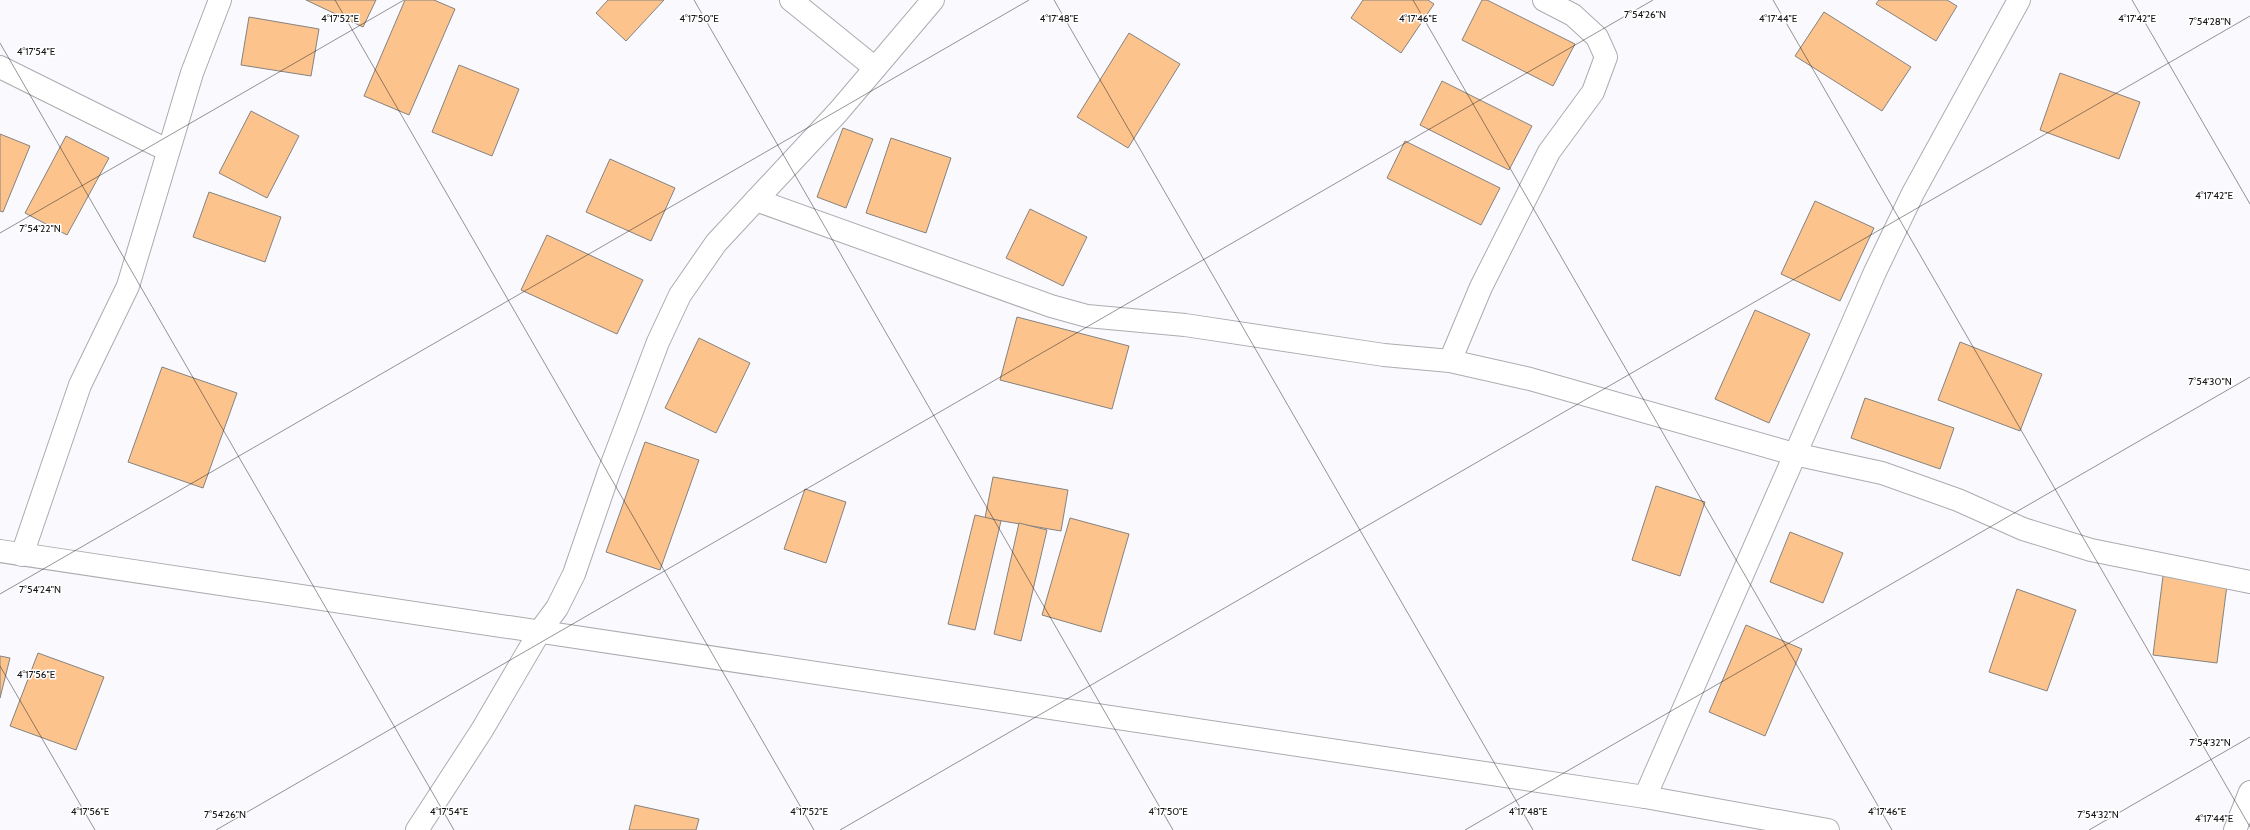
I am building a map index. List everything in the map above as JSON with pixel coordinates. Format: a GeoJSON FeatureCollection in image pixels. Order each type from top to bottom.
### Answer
{"type":"FeatureCollection","features":[{"type":"Feature","properties":{"kind":"street"},"geometry":{"type":"LineString","coordinates":[[22,555],[80,385],[128,286],[167,150],[192,73],[220,0]]}},
{"type":"Feature","properties":{"kind":"street"},"geometry":{"type":"LineString","coordinates":[[791,0],[875,68]]}},
{"type":"Feature","properties":{"kind":"street"},"geometry":{"type":"LineString","coordinates":[[417,830],[482,730],[540,631],[557,608],[574,574],[609,472],[658,342],[680,295],[716,243],[875,68],[933,0]]}},
{"type":"Feature","properties":{"kind":"street"},"geometry":{"type":"LineString","coordinates":[[1450,361],[1481,287],[1546,158],[1593,92],[1606,57],[1597,38],[1578,19],[1544,0]]}},
{"type":"Feature","properties":{"kind":"street"},"geometry":{"type":"LineString","coordinates":[[1645,797],[1875,272],[1913,192],[2019,0]]}},
{"type":"Feature","properties":{"kind":"street"},"geometry":{"type":"LineString","coordinates":[[0,67],[167,150]]}},
{"type":"Feature","properties":{"kind":"street"},"geometry":{"type":"LineString","coordinates":[[756,200],[1051,306],[1087,316],[1185,325],[1384,354],[1450,361],[1530,379],[1794,454],[1882,473],[1958,500],[2022,529],[2091,550],[2250,582]]}},
{"type":"Feature","properties":{"kind":"street"},"geometry":{"type":"LineString","coordinates":[[0,551],[1645,797],[1828,830]]}},
{"type":"Feature","properties":{"kind":"street"},"geometry":{"type":"LineString","coordinates":[[2235,830],[2250,792]]}},
{"type":"Feature","properties":{"kind":"building"},"geometry":{"type":"Polygon","coordinates":[[[306,0],[376,0],[363,27],[306,0]]]}},
{"type":"Feature","properties":{"kind":"building"},"geometry":{"type":"Polygon","coordinates":[[[405,0],[434,0],[455,9],[409,115],[364,96],[405,0]]]}},
{"type":"Feature","properties":{"kind":"building"},"geometry":{"type":"Polygon","coordinates":[[[608,0],[664,0],[626,41],[596,13],[608,0]]]}},
{"type":"Feature","properties":{"kind":"building"},"geometry":{"type":"Polygon","coordinates":[[[1363,0],[1428,0],[1434,4],[1401,53],[1351,18],[1363,0]]]}},
{"type":"Feature","properties":{"kind":"building"},"geometry":{"type":"Polygon","coordinates":[[[1482,0],[1487,0],[1575,44],[1553,86],[1462,40],[1482,0]]]}},
{"type":"Feature","properties":{"kind":"building"},"geometry":{"type":"Polygon","coordinates":[[[1879,0],[1947,0],[1957,6],[1936,41],[1876,4],[1879,0]]]}},
{"type":"Feature","properties":{"kind":"building"},"geometry":{"type":"Polygon","coordinates":[[[1824,12],[1911,67],[1882,111],[1795,56],[1824,12]]]}},
{"type":"Feature","properties":{"kind":"building"},"geometry":{"type":"Polygon","coordinates":[[[249,17],[319,29],[311,76],[241,65],[249,17]]]}},
{"type":"Feature","properties":{"kind":"building"},"geometry":{"type":"Polygon","coordinates":[[[1129,33],[1180,64],[1128,148],[1077,117],[1129,33]]]}},
{"type":"Feature","properties":{"kind":"building"},"geometry":{"type":"Polygon","coordinates":[[[459,65],[519,89],[492,156],[432,132],[459,65]]]}},
{"type":"Feature","properties":{"kind":"building"},"geometry":{"type":"Polygon","coordinates":[[[2060,73],[2140,102],[2119,159],[2040,130],[2060,73]]]}},
{"type":"Feature","properties":{"kind":"building"},"geometry":{"type":"Polygon","coordinates":[[[1442,81],[1532,126],[1509,170],[1420,125],[1442,81]]]}},
{"type":"Feature","properties":{"kind":"building"},"geometry":{"type":"Polygon","coordinates":[[[251,111],[299,136],[267,198],[219,173],[251,111]]]}},
{"type":"Feature","properties":{"kind":"building"},"geometry":{"type":"Polygon","coordinates":[[[843,128],[873,139],[846,208],[817,197],[843,128]]]}},
{"type":"Feature","properties":{"kind":"building"},"geometry":{"type":"Polygon","coordinates":[[[0,134],[30,146],[3,212],[0,211],[0,134]]]}},
{"type":"Feature","properties":{"kind":"building"},"geometry":{"type":"Polygon","coordinates":[[[66,136],[109,158],[67,235],[25,213],[66,136]]]}},
{"type":"Feature","properties":{"kind":"building"},"geometry":{"type":"Polygon","coordinates":[[[891,138],[951,158],[926,233],[866,213],[891,138]]]}},
{"type":"Feature","properties":{"kind":"building"},"geometry":{"type":"Polygon","coordinates":[[[1405,141],[1500,188],[1481,225],[1387,178],[1405,141]]]}},
{"type":"Feature","properties":{"kind":"building"},"geometry":{"type":"Polygon","coordinates":[[[610,159],[675,188],[651,241],[586,212],[610,159]]]}},
{"type":"Feature","properties":{"kind":"building"},"geometry":{"type":"Polygon","coordinates":[[[209,192],[281,217],[265,262],[193,237],[209,192]]]}},
{"type":"Feature","properties":{"kind":"building"},"geometry":{"type":"Polygon","coordinates":[[[1815,201],[1874,228],[1840,301],[1781,274],[1815,201]]]}},
{"type":"Feature","properties":{"kind":"building"},"geometry":{"type":"Polygon","coordinates":[[[1030,209],[1087,237],[1063,286],[1006,258],[1030,209]]]}},
{"type":"Feature","properties":{"kind":"building"},"geometry":{"type":"Polygon","coordinates":[[[547,235],[643,280],[617,334],[521,290],[547,235]]]}},
{"type":"Feature","properties":{"kind":"building"},"geometry":{"type":"Polygon","coordinates":[[[1755,310],[1810,334],[1769,423],[1715,399],[1755,310]]]}},
{"type":"Feature","properties":{"kind":"building"},"geometry":{"type":"Polygon","coordinates":[[[1017,317],[1129,346],[1112,409],[1000,380],[1017,317]]]}},
{"type":"Feature","properties":{"kind":"building"},"geometry":{"type":"Polygon","coordinates":[[[699,338],[750,363],[716,433],[665,408],[699,338]]]}},
{"type":"Feature","properties":{"kind":"building"},"geometry":{"type":"Polygon","coordinates":[[[1960,342],[2042,374],[2020,431],[1938,400],[1960,342]]]}},
{"type":"Feature","properties":{"kind":"building"},"geometry":{"type":"Polygon","coordinates":[[[162,367],[237,393],[203,488],[128,462],[162,367]]]}},
{"type":"Feature","properties":{"kind":"building"},"geometry":{"type":"Polygon","coordinates":[[[1865,398],[1954,428],[1940,469],[1851,438],[1865,398]]]}},
{"type":"Feature","properties":{"kind":"building"},"geometry":{"type":"Polygon","coordinates":[[[645,442],[699,460],[660,570],[606,552],[645,442]]]}},
{"type":"Feature","properties":{"kind":"building"},"geometry":{"type":"Polygon","coordinates":[[[993,477],[1068,490],[1061,531],[985,518],[993,477]]]}},
{"type":"Feature","properties":{"kind":"building"},"geometry":{"type":"Polygon","coordinates":[[[1656,486],[1705,502],[1680,576],[1632,560],[1656,486]]]}},
{"type":"Feature","properties":{"kind":"building"},"geometry":{"type":"Polygon","coordinates":[[[805,489],[846,502],[826,563],[784,549],[805,489]]]}},
{"type":"Feature","properties":{"kind":"building"},"geometry":{"type":"Polygon","coordinates":[[[975,515],[1001,521],[975,630],[948,624],[975,515]]]}},
{"type":"Feature","properties":{"kind":"building"},"geometry":{"type":"Polygon","coordinates":[[[1070,518],[1129,534],[1101,632],[1042,615],[1070,518]]]}},
{"type":"Feature","properties":{"kind":"building"},"geometry":{"type":"Polygon","coordinates":[[[1019,523],[1047,530],[1021,641],[994,634],[1019,523]]]}},
{"type":"Feature","properties":{"kind":"building"},"geometry":{"type":"Polygon","coordinates":[[[1790,532],[1843,553],[1823,603],[1770,582],[1790,532]]]}},
{"type":"Feature","properties":{"kind":"building"},"geometry":{"type":"Polygon","coordinates":[[[2163,576],[2227,585],[2217,663],[2153,655],[2163,576]]]}},
{"type":"Feature","properties":{"kind":"building"},"geometry":{"type":"Polygon","coordinates":[[[2017,589],[2076,610],[2047,691],[1989,672],[2017,589]]]}},
{"type":"Feature","properties":{"kind":"building"},"geometry":{"type":"Polygon","coordinates":[[[1746,625],[1802,649],[1765,736],[1709,712],[1746,625]]]}},
{"type":"Feature","properties":{"kind":"building"},"geometry":{"type":"Polygon","coordinates":[[[38,653],[104,677],[76,750],[10,726],[38,653]]]}},
{"type":"Feature","properties":{"kind":"building"},"geometry":{"type":"Polygon","coordinates":[[[0,656],[10,658],[0,698],[0,656]]]}},
{"type":"Feature","properties":{"kind":"building"},"geometry":{"type":"Polygon","coordinates":[[[635,805],[699,819],[696,830],[629,830],[635,805]]]}}]}
